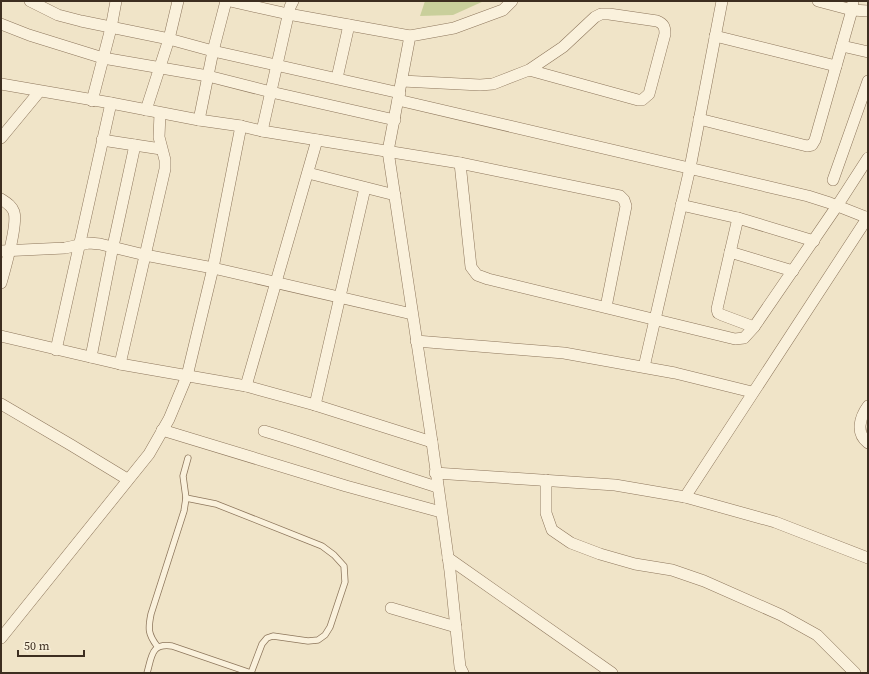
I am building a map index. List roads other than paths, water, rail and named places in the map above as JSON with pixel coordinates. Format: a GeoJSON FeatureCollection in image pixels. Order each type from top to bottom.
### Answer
{"type":"FeatureCollection","features":[{"type":"Feature","properties":{"kind":"street"},"geometry":{"type":"LineString","coordinates":[[30,1],[58,15],[337,78],[399,97],[808,196],[868,218],[752,392],[685,497]]}},
{"type":"Feature","properties":{"kind":"street"},"geometry":{"type":"LineString","coordinates":[[92,101],[111,28],[116,1]]}},
{"type":"Feature","properties":{"kind":"street"},"geometry":{"type":"LineString","coordinates":[[146,110],[169,39],[178,1]]}},
{"type":"Feature","properties":{"kind":"street"},"geometry":{"type":"LineString","coordinates":[[198,120],[213,50],[226,1]]}},
{"type":"Feature","properties":{"kind":"street"},"geometry":{"type":"LineString","coordinates":[[230,1],[288,14],[410,36],[454,28],[503,10],[512,1]]}},
{"type":"Feature","properties":{"kind":"street"},"geometry":{"type":"LineString","coordinates":[[262,131],[288,14],[293,1]]}},
{"type":"Feature","properties":{"kind":"street"},"geometry":{"type":"LineString","coordinates":[[644,367],[680,205],[690,168],[722,1]]}},
{"type":"Feature","properties":{"kind":"street"},"geometry":{"type":"LineString","coordinates":[[818,1],[852,5],[868,11]]}},
{"type":"Feature","properties":{"kind":"street"},"geometry":{"type":"LineString","coordinates":[[699,119],[807,146],[812,145],[815,140],[842,46],[852,5]]}},
{"type":"Feature","properties":{"kind":"street"},"geometry":{"type":"LineString","coordinates":[[402,81],[480,85],[493,84],[529,70],[563,47],[590,21],[601,14],[657,21],[663,24],[665,29],[649,94],[642,100],[529,70]]}},
{"type":"Feature","properties":{"kind":"street"},"geometry":{"type":"LineString","coordinates":[[1,24],[28,35],[103,58],[208,76],[395,120]]}},
{"type":"Feature","properties":{"kind":"street"},"geometry":{"type":"LineString","coordinates":[[337,78],[349,25]]}},
{"type":"Feature","properties":{"kind":"street"},"geometry":{"type":"LineString","coordinates":[[410,36],[388,151],[432,442],[435,473],[448,558],[460,667],[463,673]]}},
{"type":"Feature","properties":{"kind":"street"},"geometry":{"type":"LineString","coordinates":[[715,36],[836,66]]}},
{"type":"Feature","properties":{"kind":"street"},"geometry":{"type":"LineString","coordinates":[[842,46],[868,52]]}},
{"type":"Feature","properties":{"kind":"street"},"geometry":{"type":"LineString","coordinates":[[833,180],[868,80]]}},
{"type":"Feature","properties":{"kind":"street"},"geometry":{"type":"LineString","coordinates":[[1,84],[198,120],[460,163],[620,196],[624,200],[626,206],[606,307]]}},
{"type":"Feature","properties":{"kind":"street"},"geometry":{"type":"LineString","coordinates":[[1,138],[39,92]]}},
{"type":"Feature","properties":{"kind":"street"},"geometry":{"type":"LineString","coordinates":[[56,350],[111,103]]}},
{"type":"Feature","properties":{"kind":"street"},"geometry":{"type":"LineString","coordinates":[[120,364],[165,169],[159,137],[160,113]]}},
{"type":"Feature","properties":{"kind":"street"},"geometry":{"type":"LineString","coordinates":[[1,638],[127,479],[149,454],[169,419],[187,376],[213,268],[241,126]]}},
{"type":"Feature","properties":{"kind":"street"},"geometry":{"type":"LineString","coordinates":[[102,140],[161,149]]}},
{"type":"Feature","properties":{"kind":"street"},"geometry":{"type":"LineString","coordinates":[[246,386],[317,140]]}},
{"type":"Feature","properties":{"kind":"street"},"geometry":{"type":"LineString","coordinates":[[91,357],[112,247],[135,145]]}},
{"type":"Feature","properties":{"kind":"street"},"geometry":{"type":"LineString","coordinates":[[460,163],[471,267],[477,275],[488,279],[735,339],[744,338],[754,327],[814,241],[868,158]]}},
{"type":"Feature","properties":{"kind":"street"},"geometry":{"type":"LineString","coordinates":[[308,173],[395,195]]}},
{"type":"Feature","properties":{"kind":"street"},"geometry":{"type":"LineString","coordinates":[[315,405],[365,188]]}},
{"type":"Feature","properties":{"kind":"street"},"geometry":{"type":"LineString","coordinates":[[1,199],[12,208],[15,214],[15,220],[5,251],[1,283]]}},
{"type":"Feature","properties":{"kind":"street"},"geometry":{"type":"LineString","coordinates":[[680,205],[738,218],[814,241]]}},
{"type":"Feature","properties":{"kind":"street"},"geometry":{"type":"LineString","coordinates":[[738,218],[718,304],[718,313],[754,327]]}},
{"type":"Feature","properties":{"kind":"street"},"geometry":{"type":"LineString","coordinates":[[5,251],[64,248],[89,243],[213,268],[412,314]]}},
{"type":"Feature","properties":{"kind":"street"},"geometry":{"type":"LineString","coordinates":[[730,252],[793,271]]}},
{"type":"Feature","properties":{"kind":"street"},"geometry":{"type":"LineString","coordinates":[[1,336],[120,364],[246,386],[315,405],[432,442]]}},
{"type":"Feature","properties":{"kind":"street"},"geometry":{"type":"LineString","coordinates":[[416,341],[564,353],[675,373],[752,392]]}},
{"type":"Feature","properties":{"kind":"street"},"geometry":{"type":"LineString","coordinates":[[1,404],[127,479]]}},
{"type":"Feature","properties":{"kind":"street"},"geometry":{"type":"LineString","coordinates":[[868,406],[863,414],[859,426],[863,439],[868,443]]}},
{"type":"Feature","properties":{"kind":"street"},"geometry":{"type":"LineString","coordinates":[[162,430],[346,486],[441,512]]}},
{"type":"Feature","properties":{"kind":"street"},"geometry":{"type":"LineString","coordinates":[[264,431],[316,446],[388,472],[438,486]]}},
{"type":"Feature","properties":{"kind":"street"},"geometry":{"type":"LineString","coordinates":[[435,473],[615,484],[685,497],[775,522],[868,558]]}},
{"type":"Feature","properties":{"kind":"street"},"geometry":{"type":"LineString","coordinates":[[546,480],[546,513],[552,530],[565,538],[600,554],[635,564],[672,570],[704,581],[781,615],[817,635],[855,673]]}},
{"type":"Feature","properties":{"kind":"street"},"geometry":{"type":"LineString","coordinates":[[448,558],[612,673]]}},
{"type":"Feature","properties":{"kind":"street"},"geometry":{"type":"LineString","coordinates":[[391,608],[456,627]]}},
{"type":"Feature","properties":{"kind":"lane"},"geometry":{"type":"LineString","coordinates":[[157,646],[151,638],[148,629],[151,614],[184,511],[186,498],[183,476],[188,458]]}},
{"type":"Feature","properties":{"kind":"lane"},"geometry":{"type":"LineString","coordinates":[[157,646],[172,646],[251,673],[262,644],[267,638],[273,636],[308,641],[318,640],[325,635],[330,627],[346,582],[344,566],[334,555],[322,546],[216,504],[186,498]]}},
{"type":"Feature","properties":{"kind":"lane"},"geometry":{"type":"LineString","coordinates":[[147,673],[157,646]]}}]}
